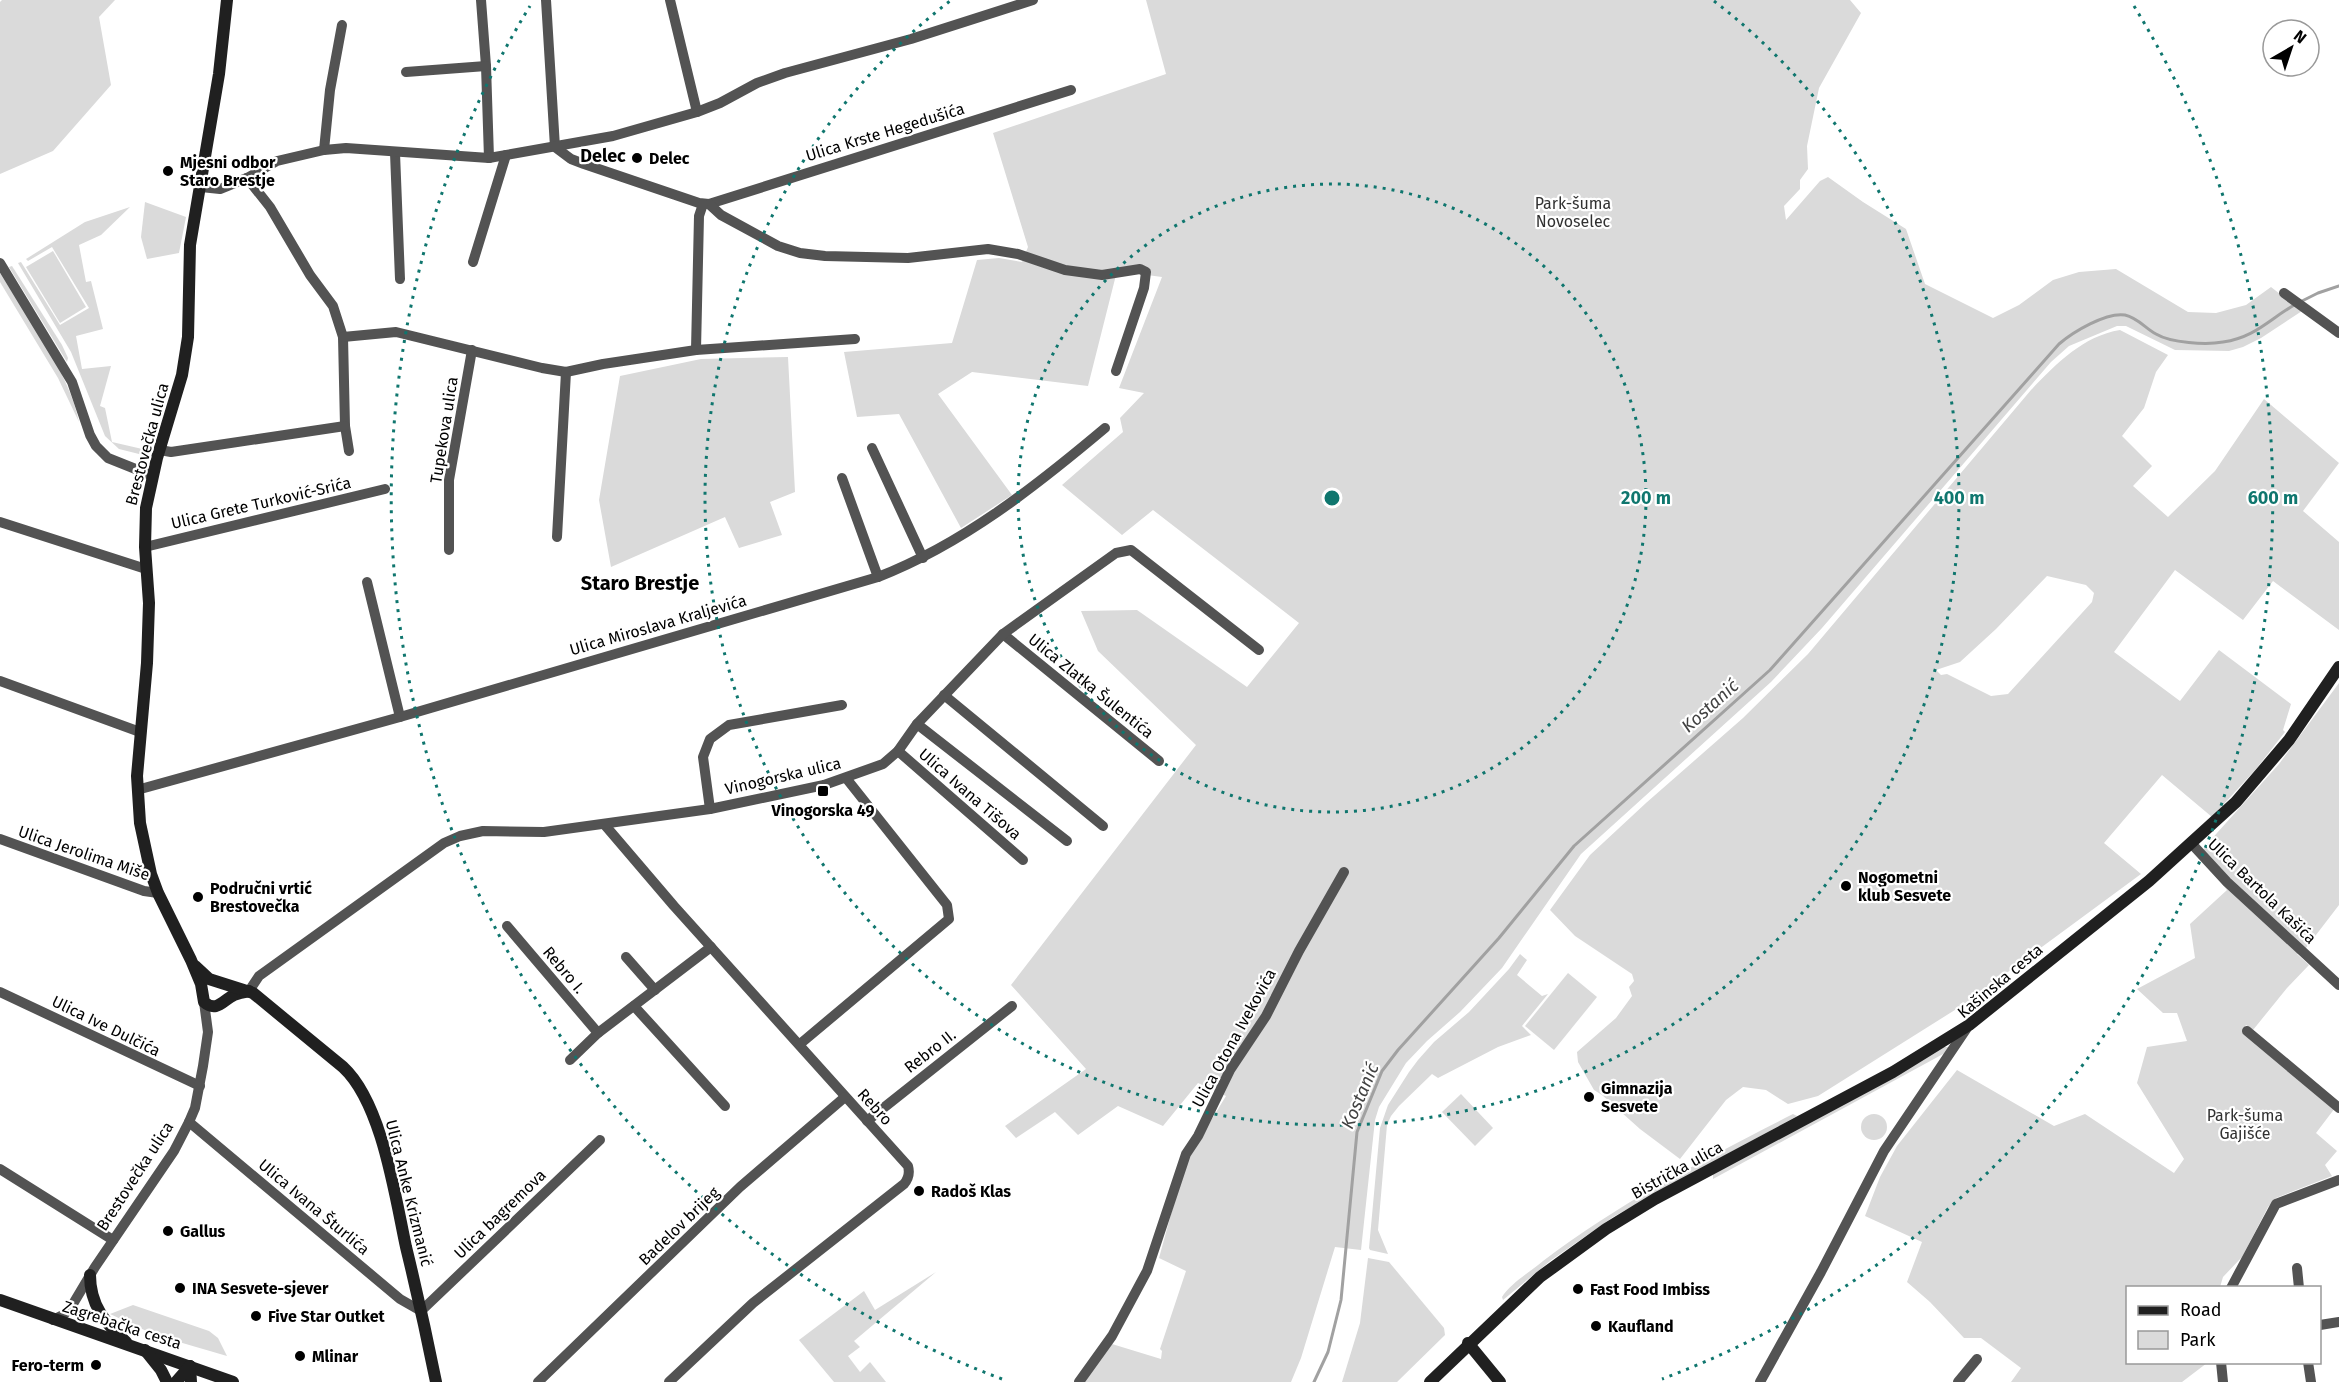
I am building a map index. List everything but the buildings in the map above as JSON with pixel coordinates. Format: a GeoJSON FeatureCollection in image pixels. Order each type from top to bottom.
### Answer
{"type":"FeatureCollection","features":[{"type":"Feature","properties":{"kind":"street","name":"Brestovečka ulica"},"geometry":{"type":"LineString","coordinates":[[208,1032],[203,996],[191,960],[158,893],[140,823],[137,790],[149,603],[145,547],[146,508],[182,375],[188,337],[190,245],[219,74],[227,0]]}},
{"type":"Feature","properties":{"kind":"street"},"geometry":{"type":"LineString","coordinates":[[481,0],[489,158]]}},
{"type":"Feature","properties":{"kind":"street"},"geometry":{"type":"LineString","coordinates":[[546,0],[555,147],[571,159],[706,204],[721,215],[778,246],[800,253],[825,256],[908,258],[988,249],[1018,254],[1065,270],[1102,275],[1140,269],[1146,272],[1144,288],[1116,371]]}},
{"type":"Feature","properties":{"kind":"street"},"geometry":{"type":"LineString","coordinates":[[201,187],[220,189],[247,178],[277,160],[324,150],[346,148],[489,158],[613,136],[697,112],[720,103],[757,83],[785,73],[911,39],[1033,0]]}},
{"type":"Feature","properties":{"kind":"street"},"geometry":{"type":"LineString","coordinates":[[674,1],[697,112]]}},
{"type":"Feature","properties":{"kind":"street"},"geometry":{"type":"LineString","coordinates":[[324,150],[330,90],[342,25]]}},
{"type":"Feature","properties":{"kind":"street"},"geometry":{"type":"LineString","coordinates":[[406,72],[486,66]]}},
{"type":"Feature","properties":{"kind":"street","name":"Ulica Krste Hegedušića"},"geometry":{"type":"LineString","coordinates":[[706,204],[1071,90]]}},
{"type":"Feature","properties":{"kind":"street"},"geometry":{"type":"LineString","coordinates":[[395,153],[400,279]]}},
{"type":"Feature","properties":{"kind":"street"},"geometry":{"type":"LineString","coordinates":[[473,262],[506,155]]}},
{"type":"Feature","properties":{"kind":"street"},"geometry":{"type":"LineString","coordinates":[[247,178],[270,207],[310,275],[333,306],[343,337],[345,426],[349,451]]}},
{"type":"Feature","properties":{"kind":"street"},"geometry":{"type":"LineString","coordinates":[[696,350],[699,216],[706,204]]}},
{"type":"Feature","properties":{"kind":"street"},"geometry":{"type":"LineString","coordinates":[[0,263],[68,374],[96,446],[108,458],[153,476]]}},
{"type":"Feature","properties":{"kind":"street"},"geometry":{"type":"LineString","coordinates":[[2286,295],[2339,333]]}},
{"type":"Feature","properties":{"kind":"street"},"geometry":{"type":"LineString","coordinates":[[343,337],[396,332],[566,372],[603,363],[696,350],[855,339]]}},
{"type":"Feature","properties":{"kind":"street","name":"Tupekova ulica"},"geometry":{"type":"LineString","coordinates":[[449,550],[449,480],[472,350]]}},
{"type":"Feature","properties":{"kind":"street"},"geometry":{"type":"LineString","coordinates":[[557,537],[566,372]]}},
{"type":"Feature","properties":{"kind":"street"},"geometry":{"type":"LineString","coordinates":[[160,450],[173,452],[345,426]]}},
{"type":"Feature","properties":{"kind":"street","name":"Ulica Miroslava Kraljevića"},"geometry":{"type":"LineString","coordinates":[[137,790],[400,717],[878,577],[923,558],[1044,480],[1105,428]]}},
{"type":"Feature","properties":{"kind":"street"},"geometry":{"type":"LineString","coordinates":[[872,448],[923,558]]}},
{"type":"Feature","properties":{"kind":"street"},"geometry":{"type":"LineString","coordinates":[[842,478],[878,577]]}},
{"type":"Feature","properties":{"kind":"street","name":"Ulica Grete Turković-Srića"},"geometry":{"type":"LineString","coordinates":[[145,547],[385,489]]}},
{"type":"Feature","properties":{"kind":"street"},"geometry":{"type":"LineString","coordinates":[[0,522],[146,569]]}},
{"type":"Feature","properties":{"kind":"street","name":"Vinogorska ulica"},"geometry":{"type":"LineString","coordinates":[[249,991],[259,976],[444,843],[460,836],[483,831],[544,832],[710,808],[824,785],[883,764],[898,751],[917,724],[1003,634],[1116,553],[1131,550],[1259,650]]}},
{"type":"Feature","properties":{"kind":"street"},"geometry":{"type":"LineString","coordinates":[[367,582],[400,717]]}},
{"type":"Feature","properties":{"kind":"street","name":"Ulica Zlatka Šulentića"},"geometry":{"type":"LineString","coordinates":[[1003,634],[1159,761]]}},
{"type":"Feature","properties":{"kind":"street","name":"Kašinska cesta"},"geometry":{"type":"LineString","coordinates":[[1760,1382],[1896,1130],[1969,1025],[2149,881],[2236,802],[2289,740],[2339,667]]}},
{"type":"Feature","properties":{"kind":"street"},"geometry":{"type":"LineString","coordinates":[[0,681],[140,732]]}},
{"type":"Feature","properties":{"kind":"street"},"geometry":{"type":"LineString","coordinates":[[944,695],[1103,826]]}},
{"type":"Feature","properties":{"kind":"street"},"geometry":{"type":"LineString","coordinates":[[710,808],[703,757],[710,739],[729,725],[842,705]]}},
{"type":"Feature","properties":{"kind":"street"},"geometry":{"type":"LineString","coordinates":[[917,724],[1067,841]]}},
{"type":"Feature","properties":{"kind":"street","name":"Ulica Ivana Tišova"},"geometry":{"type":"LineString","coordinates":[[898,751],[1023,860]]}},
{"type":"Feature","properties":{"kind":"street"},"geometry":{"type":"LineString","coordinates":[[800,1044],[949,919],[947,905],[846,778]]}},
{"type":"Feature","properties":{"kind":"street","name":"Rebro"},"geometry":{"type":"LineString","coordinates":[[604,824],[908,1166],[909,1171],[907,1180],[753,1303],[669,1382]]}},
{"type":"Feature","properties":{"kind":"street","name":"Ulica Jerolima Miše"},"geometry":{"type":"LineString","coordinates":[[0,839],[144,891],[158,893]]}},
{"type":"Feature","properties":{"kind":"street","name":"Ulica Bartola Kašića"},"geometry":{"type":"LineString","coordinates":[[2191,843],[2227,882],[2339,985]]}},
{"type":"Feature","properties":{"kind":"street","name":"Ulica Otona Ivekovića"},"geometry":{"type":"LineString","coordinates":[[1079,1382],[1112,1336],[1147,1271],[1186,1154],[1198,1136],[1230,1070],[1266,1016],[1299,951],[1344,872]]}},
{"type":"Feature","properties":{"kind":"street","name":"Rebro I."},"geometry":{"type":"LineString","coordinates":[[507,926],[598,1033]]}},
{"type":"Feature","properties":{"kind":"street"},"geometry":{"type":"LineString","coordinates":[[570,1060],[598,1033],[711,947]]}},
{"type":"Feature","properties":{"kind":"street"},"geometry":{"type":"LineString","coordinates":[[626,957],[654,990]]}},
{"type":"Feature","properties":{"kind":"street","name":"Brestovečka ulica"},"geometry":{"type":"LineString","coordinates":[[191,960],[205,976],[218,983]]}},
{"type":"Feature","properties":{"kind":"street"},"geometry":{"type":"LineString","coordinates":[[222,1004],[227,994],[218,983],[207,984],[203,996],[211,1006],[222,1004],[234,995],[249,991]]}},
{"type":"Feature","properties":{"kind":"street","name":"Ulica Anke Krizmanić"},"geometry":{"type":"LineString","coordinates":[[218,983],[249,991],[343,1067],[360,1088],[384,1150],[436,1382]]}},
{"type":"Feature","properties":{"kind":"street","name":"Ulica Ive Dulčića"},"geometry":{"type":"LineString","coordinates":[[0,992],[200,1086]]}},
{"type":"Feature","properties":{"kind":"street","name":"Brestovečka ulica"},"geometry":{"type":"LineString","coordinates":[[53,1320],[70,1309],[113,1240],[174,1151],[189,1122],[200,1086],[208,1032],[214,1013],[222,1004]]}},
{"type":"Feature","properties":{"kind":"street"},"geometry":{"type":"LineString","coordinates":[[634,1006],[725,1106]]}},
{"type":"Feature","properties":{"kind":"street","name":"Rebro II."},"geometry":{"type":"LineString","coordinates":[[867,1120],[1012,1006]]}},
{"type":"Feature","properties":{"kind":"street","name":"Bistrička ulica"},"geometry":{"type":"LineString","coordinates":[[1430,1382],[1468,1343],[1540,1277],[1606,1228],[1655,1199],[1893,1072],[1969,1025]]}},
{"type":"Feature","properties":{"kind":"street"},"geometry":{"type":"LineString","coordinates":[[2247,1031],[2339,1108]]}},
{"type":"Feature","properties":{"kind":"street","name":"Badelov brijeg"},"geometry":{"type":"LineString","coordinates":[[538,1382],[740,1187],[845,1096]]}},
{"type":"Feature","properties":{"kind":"street","name":"Ulica Ivana Šturlića"},"geometry":{"type":"LineString","coordinates":[[189,1122],[400,1299],[421,1311]]}},
{"type":"Feature","properties":{"kind":"street","name":"Ulica bagremova"},"geometry":{"type":"LineString","coordinates":[[421,1311],[600,1140]]}},
{"type":"Feature","properties":{"kind":"street"},"geometry":{"type":"LineString","coordinates":[[0,1169],[113,1240]]}},
{"type":"Feature","properties":{"kind":"street"},"geometry":{"type":"LineString","coordinates":[[2232,1286],[2276,1204],[2339,1180]]}},
{"type":"Feature","properties":{"kind":"street"},"geometry":{"type":"LineString","coordinates":[[2297,1268],[2299,1286]]}},
{"type":"Feature","properties":{"kind":"street"},"geometry":{"type":"LineString","coordinates":[[90,1275],[92,1295],[98,1311],[129,1345]]}},
{"type":"Feature","properties":{"kind":"street","name":"Zagrebačka cesta"},"geometry":{"type":"LineString","coordinates":[[0,1300],[190,1366],[223,1381]]}},
{"type":"Feature","properties":{"kind":"street"},"geometry":{"type":"LineString","coordinates":[[2321,1325],[2339,1322]]}},
{"type":"Feature","properties":{"kind":"street"},"geometry":{"type":"LineString","coordinates":[[1468,1343],[1500,1382]]}},
{"type":"Feature","properties":{"kind":"street"},"geometry":{"type":"LineString","coordinates":[[144,1350],[157,1365],[166,1382]]}},
{"type":"Feature","properties":{"kind":"street"},"geometry":{"type":"LineString","coordinates":[[1958,1382],[1977,1359]]}},
{"type":"Feature","properties":{"kind":"street"},"geometry":{"type":"LineString","coordinates":[[2221,1364],[2223,1382]]}},
{"type":"Feature","properties":{"kind":"street"},"geometry":{"type":"LineString","coordinates":[[2308,1364],[2311,1382]]}},
{"type":"Feature","properties":{"kind":"street"},"geometry":{"type":"LineString","coordinates":[[176,1382],[190,1366]]}},
{"type":"Feature","properties":{"kind":"street"},"geometry":{"type":"LineString","coordinates":[[190,1366],[191,1382]]}},
{"type":"Feature","properties":{"kind":"green space"},"geometry":{"type":"Polygon","coordinates":[[[2,0],[115,0],[99,17],[111,85],[53,151],[0,174],[0,2],[2,0]]]}},
{"type":"Feature","properties":{"kind":"green space","name":"Park-šuma Novoselec"},"geometry":{"type":"Polygon","coordinates":[[[1146,0],[1850,0],[1861,13],[1819,88],[1807,146],[1808,169],[1800,180],[1800,189],[1784,206],[1786,220],[1820,181],[1828,177],[1906,229],[1925,284],[1993,318],[2019,305],[2053,280],[2079,272],[2116,269],[2188,312],[2216,313],[2246,305],[2271,287],[2302,311],[2261,338],[2229,351],[2175,350],[2126,326],[2117,326],[2069,346],[2051,362],[1822,628],[1771,682],[1581,854],[1502,968],[1406,1063],[1379,1107],[1375,1120],[1361,1250],[1335,1247],[1301,1358],[1291,1382],[1082,1382],[1112,1344],[1161,1359],[1160,1349],[1186,1271],[1159,1258],[1185,1163],[1226,1096],[1198,1083],[1163,1126],[1118,1106],[1078,1135],[1055,1112],[1016,1138],[1005,1126],[1086,1069],[1011,985],[1196,745],[1098,651],[1081,611],[1137,610],[1247,687],[1299,623],[1153,510],[1122,535],[1062,485],[1123,432],[1120,418],[1144,393],[1119,388],[1162,277],[1117,271],[1088,386],[972,372],[938,394],[1012,495],[961,528],[899,414],[857,417],[844,352],[952,343],[977,260],[999,258],[1022,262],[1028,247],[993,133],[1166,74],[1146,0]]]}},
{"type":"Feature","properties":{"kind":"green space"},"geometry":{"type":"Polygon","coordinates":[[[145,202],[186,217],[179,253],[147,259],[141,237],[145,202]]]}},
{"type":"Feature","properties":{"kind":"green space"},"geometry":{"type":"Polygon","coordinates":[[[130,207],[101,235],[79,245],[86,282],[91,281],[103,329],[76,336],[82,369],[111,366],[100,406],[105,408],[112,442],[151,451],[143,455],[119,449],[105,436],[71,352],[18,263],[21,262],[60,325],[89,308],[52,247],[28,261],[26,259],[85,222],[130,207]]]}},
{"type":"Feature","properties":{"kind":"green space"},"geometry":{"type":"Polygon","coordinates":[[[53,251],[86,307],[60,323],[26,267],[53,251]]]}},
{"type":"Feature","properties":{"kind":"green space"},"geometry":{"type":"Polygon","coordinates":[[[12,266],[62,345],[68,358],[67,362],[9,267],[12,266]]]}},
{"type":"Feature","properties":{"kind":"green space"},"geometry":{"type":"Polygon","coordinates":[[[0,273],[57,364],[74,403],[79,422],[58,378],[0,282],[0,273]]]}},
{"type":"Feature","properties":{"kind":"green space"},"geometry":{"type":"Polygon","coordinates":[[[2120,330],[2168,355],[2156,372],[2144,408],[2122,436],[2152,466],[2133,486],[2168,517],[2215,471],[2264,399],[2339,463],[2303,511],[2339,542],[2339,630],[2273,581],[2243,620],[2175,570],[2114,652],[2180,701],[2219,650],[2291,704],[2283,730],[2285,732],[2256,769],[2212,817],[2162,775],[2104,843],[2141,874],[1966,1003],[1818,1096],[1788,1104],[1766,1090],[1743,1087],[1726,1100],[1680,1159],[1594,1090],[1578,1062],[1577,1052],[1616,1018],[1632,996],[1629,987],[1634,981],[1632,974],[1575,936],[1550,910],[1590,855],[1743,718],[1808,654],[2050,370],[2071,352],[2107,333],[2120,330]],[[2047,576],[1996,629],[1960,662],[1936,670],[1941,675],[1947,674],[1991,696],[2008,694],[2092,602],[2094,593],[2086,585],[2047,576]]]}},
{"type":"Feature","properties":{"kind":"green space"},"geometry":{"type":"Polygon","coordinates":[[[788,357],[795,492],[770,502],[782,535],[739,548],[725,517],[611,567],[599,500],[620,376],[701,359],[788,357]]]}},
{"type":"Feature","properties":{"kind":"green space","name":"Park-šuma Gajišće"},"geometry":{"type":"Polygon","coordinates":[[[2339,683],[2339,905],[2306,948],[2297,954],[2309,965],[2253,1030],[2246,1025],[2243,1030],[2335,1108],[2316,1133],[2337,1151],[2325,1165],[2332,1176],[2276,1198],[2268,1207],[2242,1257],[2223,1277],[2220,1286],[2126,1286],[2126,1364],[2206,1364],[2182,1382],[2011,1382],[2021,1368],[1981,1338],[1964,1338],[1930,1302],[1907,1282],[1922,1242],[1865,1216],[1880,1177],[1897,1146],[1957,1070],[2054,1126],[2085,1114],[2174,1173],[2184,1159],[2137,1083],[2147,1047],[2187,1041],[2177,1013],[2163,1013],[2137,989],[2195,958],[2190,924],[2227,890],[2199,857],[2208,843],[2279,764],[2339,683]]]}},
{"type":"Feature","properties":{"kind":"green space"},"geometry":{"type":"Polygon","coordinates":[[[1520,954],[1527,960],[1517,975],[1542,996],[1548,994],[1522,1026],[1531,1035],[1498,1047],[1438,1078],[1432,1074],[1391,1116],[1387,1125],[1378,1230],[1388,1254],[1370,1250],[1380,1128],[1388,1105],[1418,1060],[1434,1042],[1469,1012],[1520,954]]]}},
{"type":"Feature","properties":{"kind":"green space"},"geometry":{"type":"Polygon","coordinates":[[[1568,973],[1597,997],[1554,1050],[1525,1026],[1568,973]]]}},
{"type":"Feature","properties":{"kind":"green space"},"geometry":{"type":"Polygon","coordinates":[[[1944,1047],[1949,1047],[1945,1053],[1713,1179],[1713,1173],[1944,1047]]]}},
{"type":"Feature","properties":{"kind":"green space"},"geometry":{"type":"Polygon","coordinates":[[[1461,1094],[1493,1128],[1475,1146],[1442,1112],[1461,1094]]]}},
{"type":"Feature","properties":{"kind":"green space"},"geometry":{"type":"Polygon","coordinates":[[[1793,1114],[1797,1116],[1613,1217],[1550,1261],[1503,1300],[1502,1297],[1510,1287],[1521,1278],[1602,1219],[1696,1164],[1793,1114]]]}},
{"type":"Feature","properties":{"kind":"green space"},"geometry":{"type":"Polygon","coordinates":[[[1874,1114],[1883,1118],[1887,1127],[1883,1136],[1874,1140],[1865,1136],[1861,1127],[1865,1118],[1874,1114]]]}},
{"type":"Feature","properties":{"kind":"green space"},"geometry":{"type":"Polygon","coordinates":[[[1368,1258],[1389,1262],[1444,1328],[1445,1335],[1397,1382],[1342,1382],[1360,1323],[1368,1258]]]}},
{"type":"Feature","properties":{"kind":"green space"},"geometry":{"type":"Polygon","coordinates":[[[936,1272],[854,1341],[860,1347],[848,1356],[860,1372],[870,1362],[886,1382],[834,1382],[799,1340],[864,1291],[875,1310],[936,1272]]]}},
{"type":"Feature","properties":{"kind":"green space"},"geometry":{"type":"Polygon","coordinates":[[[133,1305],[209,1331],[218,1338],[227,1356],[155,1335],[110,1314],[133,1305]]]}},
{"type":"Feature","properties":{"kind":"waterway","name":"Kostanić"},"geometry":{"type":"LineString","coordinates":[[2302,301],[2339,286]]}},
{"type":"Feature","properties":{"kind":"waterway","name":"Kostanić"},"geometry":{"type":"LineString","coordinates":[[1314,1382],[1328,1352],[1341,1300],[1357,1132],[1382,1071],[1398,1050],[1499,938],[1574,846],[1770,670],[2065,339],[2099,320],[2125,315],[2134,318],[2162,337],[2198,343],[2223,342],[2235,340],[2253,332],[2296,304]]}},
{"type":"Feature","properties":{"kind":"place","name":"Delec"},"geometry":{"type":"Point","coordinates":[637,158]}},
{"type":"Feature","properties":{"kind":"place","name":"Mjesni odbor Staro Brestje"},"geometry":{"type":"Point","coordinates":[168,171]}},
{"type":"Feature","properties":{"kind":"place","name":"Vinogorska 49"},"geometry":{"type":"Point","coordinates":[823,791]}},
{"type":"Feature","properties":{"kind":"place","name":"Nogometni klub Sesvete"},"geometry":{"type":"Point","coordinates":[1846,886]}},
{"type":"Feature","properties":{"kind":"place","name":"Područni vrtić Brestovečka"},"geometry":{"type":"Point","coordinates":[198,897]}},
{"type":"Feature","properties":{"kind":"place","name":"Gimnazija Sesvete"},"geometry":{"type":"Point","coordinates":[1589,1097]}},
{"type":"Feature","properties":{"kind":"place","name":"Radoš Klas"},"geometry":{"type":"Point","coordinates":[919,1191]}},
{"type":"Feature","properties":{"kind":"place","name":"Gallus"},"geometry":{"type":"Point","coordinates":[168,1231]}},
{"type":"Feature","properties":{"kind":"place","name":"INA Sesvete-sjever"},"geometry":{"type":"Point","coordinates":[180,1288]}},
{"type":"Feature","properties":{"kind":"place","name":"Fast Food Imbiss"},"geometry":{"type":"Point","coordinates":[1578,1289]}},
{"type":"Feature","properties":{"kind":"place","name":"Five Star Outket"},"geometry":{"type":"Point","coordinates":[256,1316]}},
{"type":"Feature","properties":{"kind":"place","name":"Kaufland"},"geometry":{"type":"Point","coordinates":[1596,1326]}},
{"type":"Feature","properties":{"kind":"place","name":"Mlinar"},"geometry":{"type":"Point","coordinates":[300,1356]}},
{"type":"Feature","properties":{"kind":"place","name":"Fero-term"},"geometry":{"type":"Point","coordinates":[96,1365]}},
{"type":"Feature","properties":{"kind":"district","name":"Delec"},"geometry":{"type":"Point","coordinates":[603,156]}},
{"type":"Feature","properties":{"kind":"district","name":"Staro Brestje"},"geometry":{"type":"Point","coordinates":[640,583]}}]}
